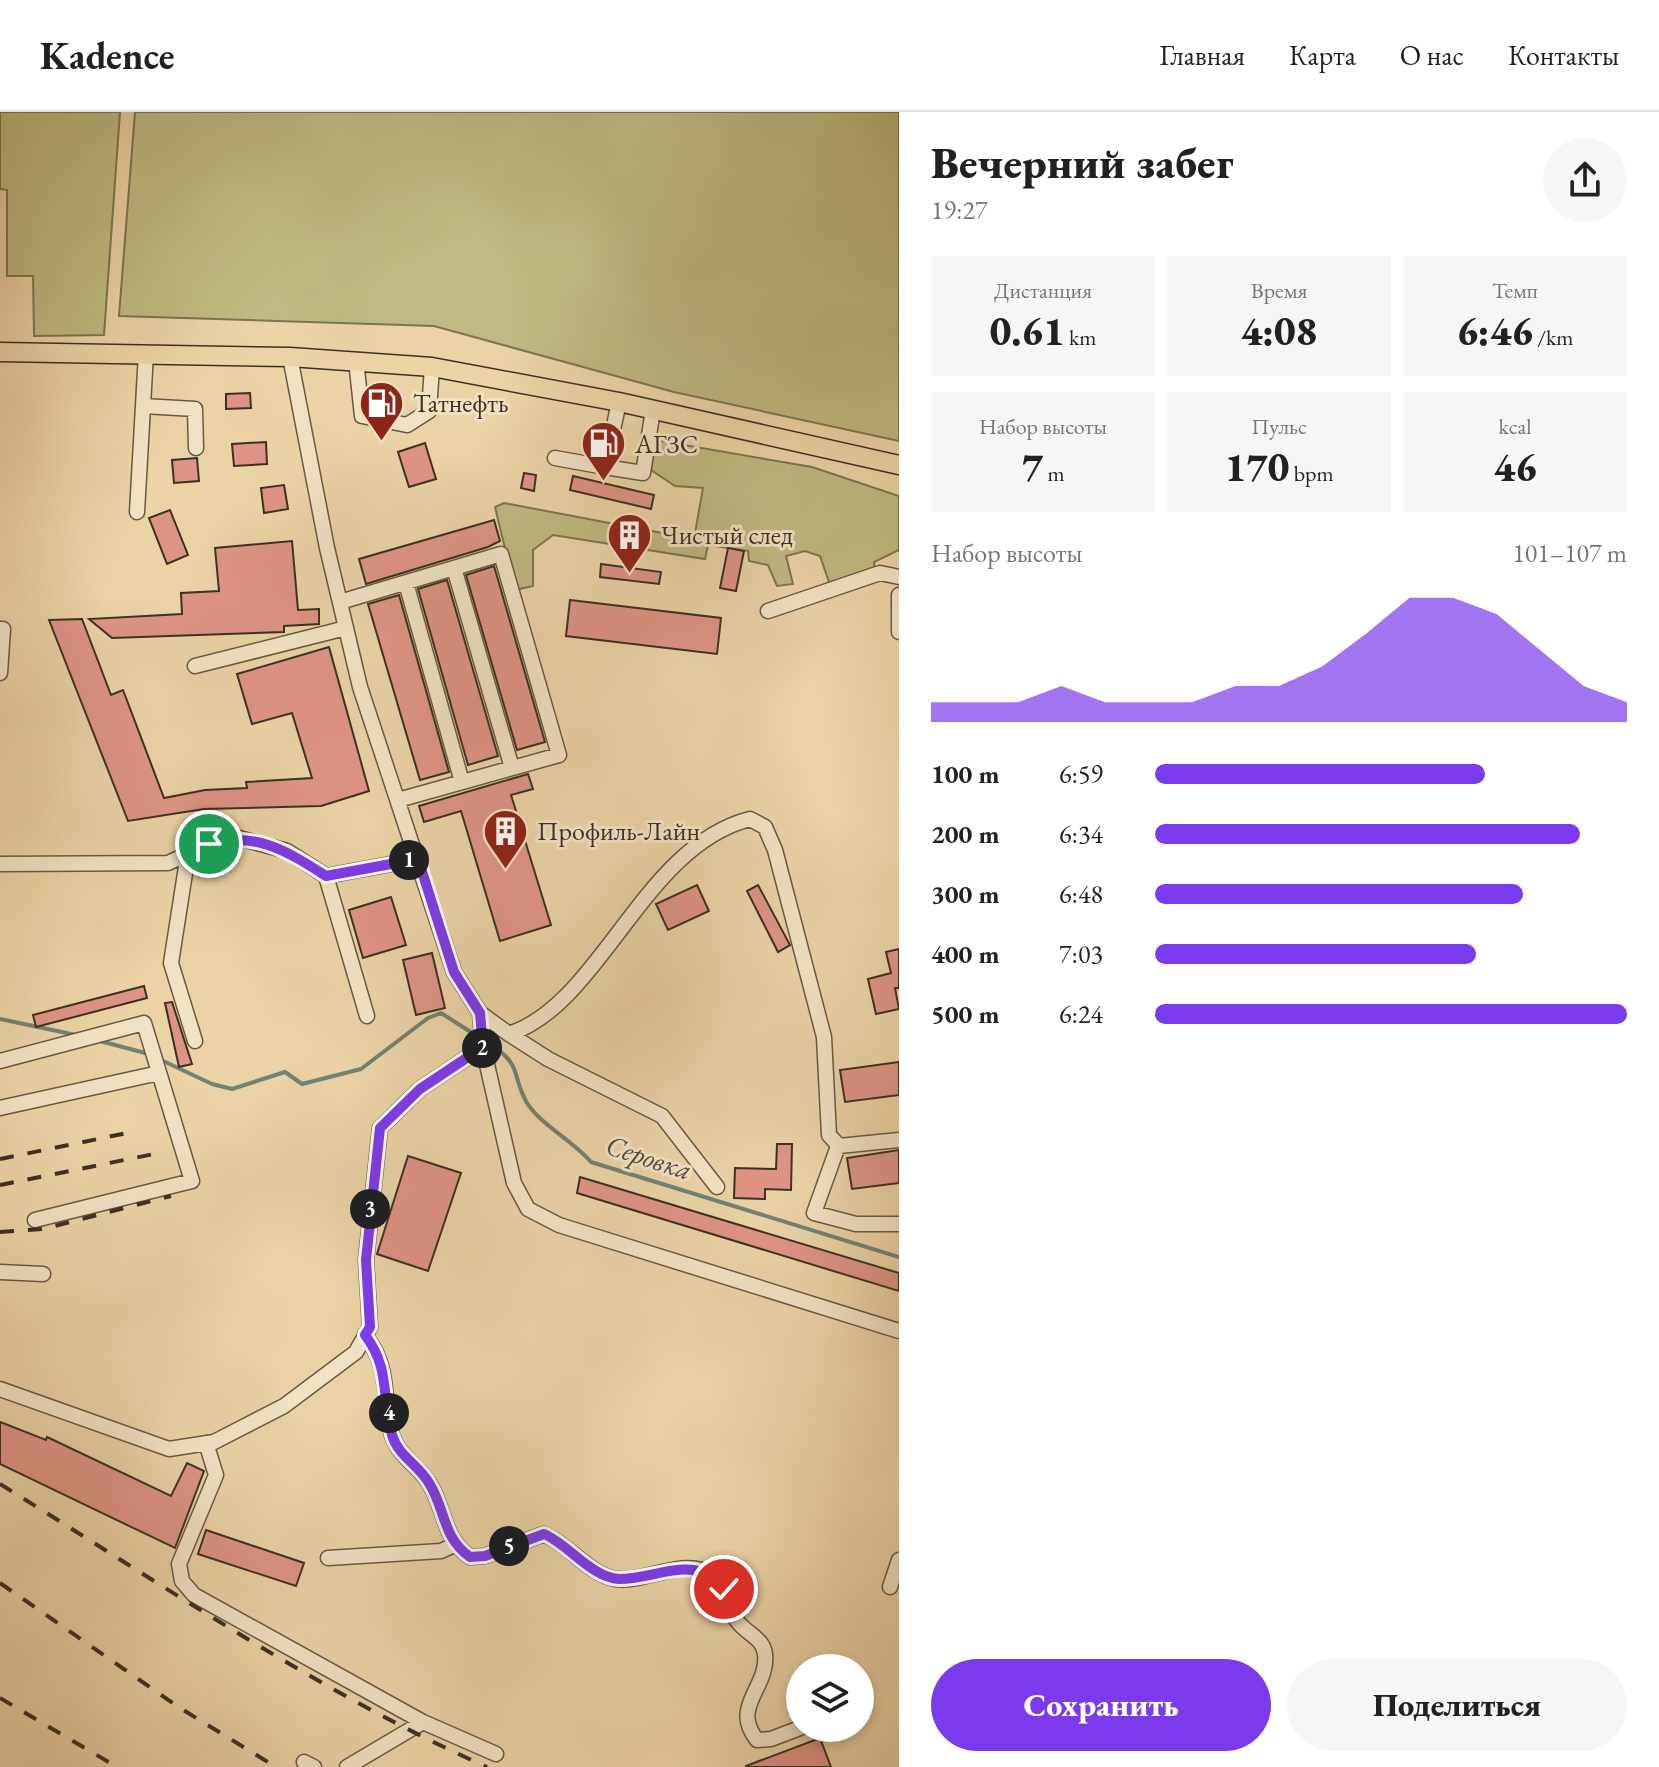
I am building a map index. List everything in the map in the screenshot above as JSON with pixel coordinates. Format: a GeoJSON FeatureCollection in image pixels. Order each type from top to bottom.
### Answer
{"type":"FeatureCollection","features":[{"type":"Feature","properties":{"kind":"main road"},"geometry":{"type":"LineString","coordinates":[[0,352],[290,357],[432,367],[619,402],[899,465]]}},
{"type":"Feature","properties":{"kind":"street"},"geometry":{"type":"LineString","coordinates":[[137,512],[146,353]]}},
{"type":"Feature","properties":{"kind":"street"},"geometry":{"type":"LineString","coordinates":[[290,357],[360,687],[454,972],[480,1013],[509,1034],[548,1059],[662,1116],[717,1187]]}},
{"type":"Feature","properties":{"kind":"street"},"geometry":{"type":"LineString","coordinates":[[356,360],[362,416],[407,425],[429,411],[432,367]]}},
{"type":"Feature","properties":{"kind":"street"},"geometry":{"type":"LineString","coordinates":[[605,467],[619,402]]}},
{"type":"Feature","properties":{"kind":"street"},"geometry":{"type":"LineString","coordinates":[[143,406],[195,409],[196,448]]}},
{"type":"Feature","properties":{"kind":"street"},"geometry":{"type":"LineString","coordinates":[[555,458],[643,473],[653,410]]}},
{"type":"Feature","properties":{"kind":"street"},"geometry":{"type":"LineString","coordinates":[[340,602],[501,554],[559,755],[398,800]]}},
{"type":"Feature","properties":{"kind":"street"},"geometry":{"type":"LineString","coordinates":[[454,568],[512,768]]}},
{"type":"Feature","properties":{"kind":"street"},"geometry":{"type":"LineString","coordinates":[[768,611],[880,573],[899,577]]}},
{"type":"Feature","properties":{"kind":"street"},"geometry":{"type":"LineString","coordinates":[[406,583],[462,782]]}},
{"type":"Feature","properties":{"kind":"street"},"geometry":{"type":"LineString","coordinates":[[899,595],[899,632]]}},
{"type":"Feature","properties":{"kind":"street"},"geometry":{"type":"LineString","coordinates":[[195,666],[346,628]]}},
{"type":"Feature","properties":{"kind":"street"},"geometry":{"type":"LineString","coordinates":[[0,629],[3,629],[0,673]]}},
{"type":"Feature","properties":{"kind":"street"},"geometry":{"type":"LineString","coordinates":[[509,1034],[530,1027],[564,997],[646,896],[698,844],[729,824],[750,819],[765,827],[775,850],[824,1037],[829,1135],[838,1146]]}},
{"type":"Feature","properties":{"kind":"street"},"geometry":{"type":"LineString","coordinates":[[0,864],[168,863],[235,837],[287,851],[326,876],[367,1016]]}},
{"type":"Feature","properties":{"kind":"street"},"geometry":{"type":"LineString","coordinates":[[188,854],[171,963],[195,1041]]}},
{"type":"Feature","properties":{"kind":"street"},"geometry":{"type":"LineString","coordinates":[[326,876],[418,859]]}},
{"type":"Feature","properties":{"kind":"street"},"geometry":{"type":"LineString","coordinates":[[480,1013],[483,1047],[502,1141],[514,1183],[528,1209],[559,1225],[899,1331]]}},
{"type":"Feature","properties":{"kind":"street"},"geometry":{"type":"LineString","coordinates":[[0,1061],[144,1023],[192,1181],[35,1220]]}},
{"type":"Feature","properties":{"kind":"street"},"geometry":{"type":"LineString","coordinates":[[0,1389],[169,1449],[206,1443],[284,1406],[356,1352],[370,1327],[366,1260],[380,1128],[420,1089],[483,1047]]}},
{"type":"Feature","properties":{"kind":"street"},"geometry":{"type":"LineString","coordinates":[[0,1108],[159,1073]]}},
{"type":"Feature","properties":{"kind":"street"},"geometry":{"type":"LineString","coordinates":[[838,1146],[899,1140]]}},
{"type":"Feature","properties":{"kind":"street"},"geometry":{"type":"LineString","coordinates":[[838,1146],[814,1213],[856,1224],[899,1224]]}},
{"type":"Feature","properties":{"kind":"street"},"geometry":{"type":"LineString","coordinates":[[0,1272],[43,1274]]}},
{"type":"Feature","properties":{"kind":"street"},"geometry":{"type":"LineString","coordinates":[[365,1335],[380,1354],[392,1436],[401,1454],[429,1481],[454,1545],[470,1557],[485,1556],[544,1534],[560,1540],[599,1571],[615,1579],[692,1567],[712,1575],[724,1589],[737,1622],[761,1642],[765,1656],[745,1717],[750,1731],[757,1740],[786,1733]]}},
{"type":"Feature","properties":{"kind":"street"},"geometry":{"type":"LineString","coordinates":[[206,1443],[216,1475],[179,1564],[182,1581],[194,1595],[423,1722],[496,1754]]}},
{"type":"Feature","properties":{"kind":"street"},"geometry":{"type":"LineString","coordinates":[[328,1558],[441,1551],[454,1545]]}},
{"type":"Feature","properties":{"kind":"street"},"geometry":{"type":"LineString","coordinates":[[890,1587],[899,1560]]}},
{"type":"Feature","properties":{"kind":"street"},"geometry":{"type":"LineString","coordinates":[[347,1767],[423,1722]]}},
{"type":"Feature","properties":{"kind":"shaded area"},"geometry":{"type":"Polygon","coordinates":[[[0,112],[120,112],[104,335],[34,336],[33,276],[7,276],[7,190],[0,189],[0,112]]]}},
{"type":"Feature","properties":{"kind":"shaded area"},"geometry":{"type":"Polygon","coordinates":[[[135,112],[899,112],[899,441],[674,392],[434,326],[119,316],[135,112]]]}},
{"type":"Feature","properties":{"kind":"shaded area"},"geometry":{"type":"Polygon","coordinates":[[[655,440],[812,467],[899,496],[899,550],[874,562],[875,571],[830,585],[820,556],[805,551],[786,556],[793,584],[777,586],[768,565],[749,561],[748,551],[708,545],[705,559],[553,535],[533,550],[533,586],[515,590],[495,507],[504,503],[694,539],[703,488],[675,486],[651,470],[655,440]]]}},
{"type":"Feature","properties":{"kind":"building"},"geometry":{"type":"Polygon","coordinates":[[[250,393],[251,408],[226,409],[226,394],[250,393]]]}},
{"type":"Feature","properties":{"kind":"building"},"geometry":{"type":"Polygon","coordinates":[[[266,442],[267,464],[234,466],[232,444],[266,442]]]}},
{"type":"Feature","properties":{"kind":"building"},"geometry":{"type":"Polygon","coordinates":[[[425,443],[436,479],[409,487],[398,452],[425,443]]]}},
{"type":"Feature","properties":{"kind":"building"},"geometry":{"type":"Polygon","coordinates":[[[197,458],[199,481],[174,483],[172,460],[197,458]]]}},
{"type":"Feature","properties":{"kind":"building"},"geometry":{"type":"Polygon","coordinates":[[[524,473],[536,475],[534,491],[521,488],[524,473]]]}},
{"type":"Feature","properties":{"kind":"building"},"geometry":{"type":"Polygon","coordinates":[[[573,476],[654,495],[651,509],[570,490],[573,476]]]}},
{"type":"Feature","properties":{"kind":"building"},"geometry":{"type":"Polygon","coordinates":[[[284,485],[288,509],[264,513],[261,488],[284,485]]]}},
{"type":"Feature","properties":{"kind":"building"},"geometry":{"type":"Polygon","coordinates":[[[170,510],[188,555],[167,564],[149,518],[170,510]]]}},
{"type":"Feature","properties":{"kind":"building"},"geometry":{"type":"Polygon","coordinates":[[[494,520],[500,541],[488,547],[366,584],[359,559],[494,520]]]}},
{"type":"Feature","properties":{"kind":"building"},"geometry":{"type":"Polygon","coordinates":[[[292,541],[298,610],[319,609],[319,624],[284,626],[284,632],[112,638],[89,619],[182,614],[181,593],[219,591],[215,548],[292,541]]]}},
{"type":"Feature","properties":{"kind":"building"},"geometry":{"type":"Polygon","coordinates":[[[728,548],[744,551],[736,591],[720,588],[728,548]]]}},
{"type":"Feature","properties":{"kind":"building","name":"Чистый след"},"geometry":{"type":"Polygon","coordinates":[[[601,564],[661,572],[659,584],[600,577],[601,564]]]}},
{"type":"Feature","properties":{"kind":"building"},"geometry":{"type":"Polygon","coordinates":[[[494,566],[545,742],[517,750],[466,575],[494,566]]]}},
{"type":"Feature","properties":{"kind":"building"},"geometry":{"type":"Polygon","coordinates":[[[447,580],[498,756],[468,765],[418,589],[447,580]]]}},
{"type":"Feature","properties":{"kind":"building"},"geometry":{"type":"Polygon","coordinates":[[[399,595],[449,772],[420,780],[368,604],[399,595]]]}},
{"type":"Feature","properties":{"kind":"building"},"geometry":{"type":"Polygon","coordinates":[[[570,600],[721,618],[717,654],[566,636],[570,600]]]}},
{"type":"Feature","properties":{"kind":"building"},"geometry":{"type":"Polygon","coordinates":[[[82,619],[111,695],[123,690],[164,798],[205,790],[247,788],[246,782],[312,778],[292,713],[252,724],[237,674],[329,647],[369,791],[321,806],[204,809],[128,821],[49,620],[82,619]]]}},
{"type":"Feature","properties":{"kind":"building","name":"Профиль-Лайн"},"geometry":{"type":"Polygon","coordinates":[[[528,774],[533,789],[511,795],[551,925],[500,941],[461,811],[424,822],[419,806],[528,774]]]}},
{"type":"Feature","properties":{"kind":"building"},"geometry":{"type":"Polygon","coordinates":[[[697,885],[709,911],[668,930],[656,904],[697,885]]]}},
{"type":"Feature","properties":{"kind":"building"},"geometry":{"type":"Polygon","coordinates":[[[758,885],[790,945],[778,952],[747,891],[758,885]]]}},
{"type":"Feature","properties":{"kind":"building"},"geometry":{"type":"Polygon","coordinates":[[[391,897],[406,945],[363,958],[349,910],[391,897]]]}},
{"type":"Feature","properties":{"kind":"building"},"geometry":{"type":"Polygon","coordinates":[[[899,949],[899,988],[895,988],[899,1009],[876,1014],[868,979],[891,973],[886,952],[899,949]]]}},
{"type":"Feature","properties":{"kind":"building"},"geometry":{"type":"Polygon","coordinates":[[[432,953],[445,1008],[416,1015],[403,960],[432,953]]]}},
{"type":"Feature","properties":{"kind":"building"},"geometry":{"type":"Polygon","coordinates":[[[144,986],[147,998],[36,1027],[33,1015],[144,986]]]}},
{"type":"Feature","properties":{"kind":"building"},"geometry":{"type":"Polygon","coordinates":[[[172,1002],[192,1064],[179,1067],[165,1003],[172,1002]]]}},
{"type":"Feature","properties":{"kind":"building"},"geometry":{"type":"Polygon","coordinates":[[[899,1062],[899,1095],[845,1102],[840,1070],[899,1062]]]}},
{"type":"Feature","properties":{"kind":"building"},"geometry":{"type":"Polygon","coordinates":[[[777,1144],[792,1144],[791,1190],[765,1189],[765,1199],[734,1198],[735,1168],[776,1169],[777,1144]]]}},
{"type":"Feature","properties":{"kind":"building"},"geometry":{"type":"Polygon","coordinates":[[[899,1150],[899,1183],[852,1189],[847,1158],[899,1150]]]}},
{"type":"Feature","properties":{"kind":"building"},"geometry":{"type":"Polygon","coordinates":[[[408,1156],[461,1173],[428,1271],[377,1254],[408,1156]]]}},
{"type":"Feature","properties":{"kind":"building"},"geometry":{"type":"Polygon","coordinates":[[[580,1177],[899,1273],[899,1291],[577,1193],[580,1177]]]}},
{"type":"Feature","properties":{"kind":"building"},"geometry":{"type":"Polygon","coordinates":[[[0,1422],[46,1440],[47,1437],[171,1496],[187,1463],[204,1471],[175,1548],[0,1464],[0,1422]]]}},
{"type":"Feature","properties":{"kind":"building"},"geometry":{"type":"Polygon","coordinates":[[[206,1530],[304,1563],[296,1586],[198,1554],[206,1530]]]}},
{"type":"Feature","properties":{"kind":"building"},"geometry":{"type":"Polygon","coordinates":[[[809,1742],[822,1742],[831,1767],[746,1767],[809,1742]]]}},
{"type":"Feature","properties":{"kind":"waterway","name":"Серовка"},"geometry":{"type":"LineString","coordinates":[[161,1060],[212,1084],[232,1089],[285,1072],[302,1084],[361,1069],[428,1018],[441,1013],[477,1036]]}},
{"type":"Feature","properties":{"kind":"waterway","name":"Серовка"},"geometry":{"type":"LineString","coordinates":[[0,1019],[76,1035]]}},
{"type":"Feature","properties":{"kind":"waterway","name":"Серовка"},"geometry":{"type":"LineString","coordinates":[[100,1041],[149,1054]]}},
{"type":"Feature","properties":{"kind":"waterway","name":"Серовка"},"geometry":{"type":"LineString","coordinates":[[487,1042],[512,1064],[522,1093],[533,1111],[591,1162],[899,1257]]}},
{"type":"Feature","properties":{"kind":"railway"},"geometry":{"type":"LineString","coordinates":[[0,1159],[137,1131]]}},
{"type":"Feature","properties":{"kind":"railway"},"geometry":{"type":"LineString","coordinates":[[0,1185],[159,1153]]}},
{"type":"Feature","properties":{"kind":"railway"},"geometry":{"type":"LineString","coordinates":[[0,1232],[43,1229],[171,1196]]}},
{"type":"Feature","properties":{"kind":"railway"},"geometry":{"type":"LineString","coordinates":[[0,1484],[300,1670],[487,1767]]}},
{"type":"Feature","properties":{"kind":"railway"},"geometry":{"type":"LineString","coordinates":[[0,1583],[180,1708],[276,1767]]}},
{"type":"Feature","properties":{"kind":"railway"},"geometry":{"type":"LineString","coordinates":[[0,1698],[117,1767]]}},
{"type":"Feature","properties":{"kind":"place","name":"Татнефть"},"geometry":{"type":"Point","coordinates":[382,442]}},
{"type":"Feature","properties":{"kind":"place","name":"АГЗС"},"geometry":{"type":"Point","coordinates":[604,483]}},
{"type":"Feature","properties":{"kind":"place","name":"Чистый след"},"geometry":{"type":"Point","coordinates":[630,574]}},
{"type":"Feature","properties":{"kind":"place","name":"Профиль-Лайн"},"geometry":{"type":"Point","coordinates":[506,870]}},
{"type":"Feature","properties":{"kind":"route"},"geometry":{"type":"LineString","coordinates":[[209,844],[235,837],[287,851],[326,876],[418,859],[454,972],[480,1013],[483,1047],[420,1089],[380,1128],[372,1180],[366,1260],[370,1327],[365,1335],[380,1354],[392,1436],[401,1454],[429,1481],[454,1545],[470,1557],[485,1556],[544,1534],[560,1540],[599,1571],[615,1579],[692,1567],[712,1575],[724,1589]]}}]}
